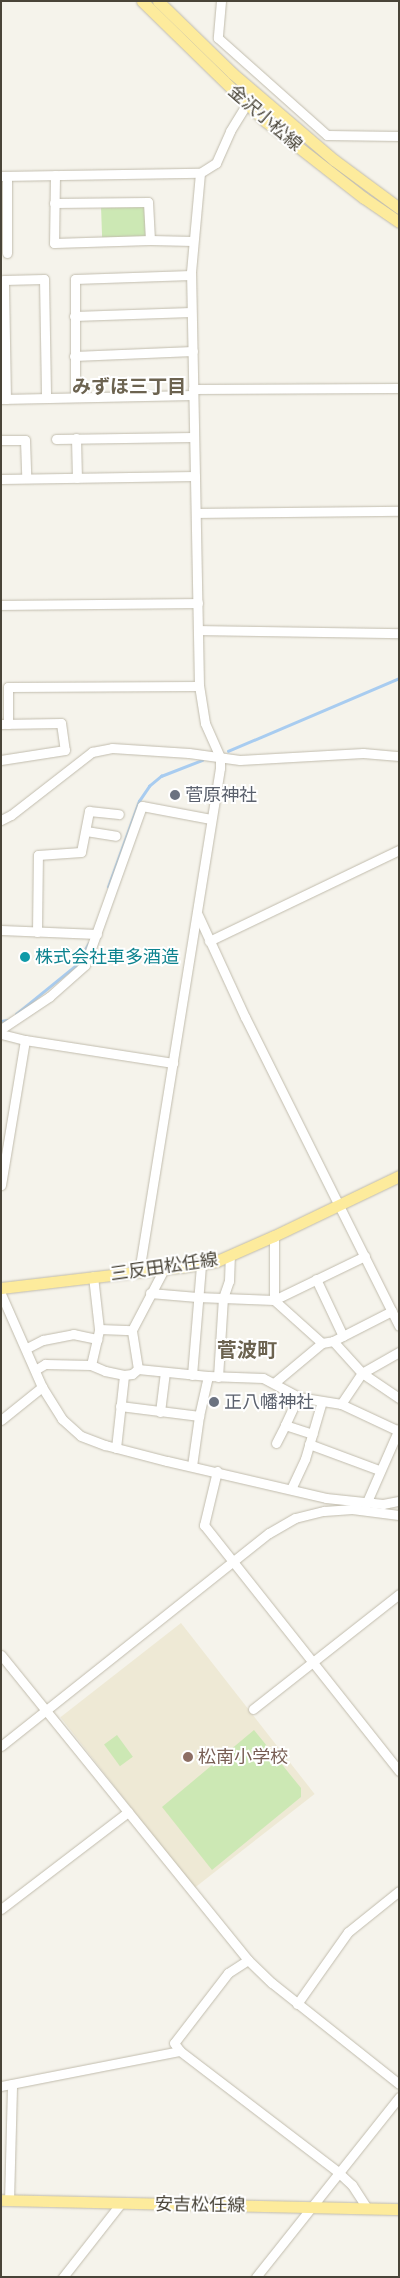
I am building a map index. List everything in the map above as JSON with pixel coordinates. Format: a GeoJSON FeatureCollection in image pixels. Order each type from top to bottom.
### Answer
{"type":"FeatureCollection","features":[{"type":"Feature","properties":{"kind":"main road","name":"金沢小松線"},"geometry":{"type":"LineString","coordinates":[[142,1],[265,122],[399,222]]}},
{"type":"Feature","properties":{"kind":"main road","name":"金沢小松線"},"geometry":{"type":"LineString","coordinates":[[158,1],[258,95],[334,160],[399,208]]}},
{"type":"Feature","properties":{"kind":"main road","name":"三反田松任線"},"geometry":{"type":"LineString","coordinates":[[1,1288],[164,1269],[200,1264],[230,1257],[399,1176]]}},
{"type":"Feature","properties":{"kind":"main road","name":"安吉松任線"},"geometry":{"type":"LineString","coordinates":[[5,2200],[399,2209]]}},
{"type":"Feature","properties":{"kind":"street"},"geometry":{"type":"LineString","coordinates":[[221,1],[218,38],[327,135],[399,136]]}},
{"type":"Feature","properties":{"kind":"street"},"geometry":{"type":"LineString","coordinates":[[5,247],[4,176],[200,173],[216,163],[230,131],[246,103],[272,88]]}},
{"type":"Feature","properties":{"kind":"street"},"geometry":{"type":"LineString","coordinates":[[139,1272],[172,1062],[198,915],[220,757],[205,723],[199,686],[191,275],[200,173]]}},
{"type":"Feature","properties":{"kind":"street"},"geometry":{"type":"LineString","coordinates":[[55,175],[54,243],[150,240],[193,241]]}},
{"type":"Feature","properties":{"kind":"street"},"geometry":{"type":"LineString","coordinates":[[54,203],[148,202],[150,240]]}},
{"type":"Feature","properties":{"kind":"street"},"geometry":{"type":"LineString","coordinates":[[75,396],[75,279],[191,275]]}},
{"type":"Feature","properties":{"kind":"street"},"geometry":{"type":"LineString","coordinates":[[46,397],[44,279],[4,280],[4,399],[193,392],[399,388]]}},
{"type":"Feature","properties":{"kind":"street"},"geometry":{"type":"LineString","coordinates":[[74,316],[191,312]]}},
{"type":"Feature","properties":{"kind":"street"},"geometry":{"type":"LineString","coordinates":[[74,356],[193,351]]}},
{"type":"Feature","properties":{"kind":"street"},"geometry":{"type":"LineString","coordinates":[[56,438],[194,437]]}},
{"type":"Feature","properties":{"kind":"street"},"geometry":{"type":"LineString","coordinates":[[76,438],[77,478]]}},
{"type":"Feature","properties":{"kind":"street"},"geometry":{"type":"LineString","coordinates":[[1,440],[36,440]]}},
{"type":"Feature","properties":{"kind":"street"},"geometry":{"type":"LineString","coordinates":[[25,440],[26,478]]}},
{"type":"Feature","properties":{"kind":"street"},"geometry":{"type":"LineString","coordinates":[[1,479],[195,476]]}},
{"type":"Feature","properties":{"kind":"street"},"geometry":{"type":"LineString","coordinates":[[197,513],[399,510]]}},
{"type":"Feature","properties":{"kind":"street"},"geometry":{"type":"LineString","coordinates":[[1,605],[198,604]]}},
{"type":"Feature","properties":{"kind":"street"},"geometry":{"type":"LineString","coordinates":[[199,630],[399,633]]}},
{"type":"Feature","properties":{"kind":"street"},"geometry":{"type":"LineString","coordinates":[[1,760],[65,750],[61,723],[4,724],[8,687],[199,686]]}},
{"type":"Feature","properties":{"kind":"street"},"geometry":{"type":"LineString","coordinates":[[1,820],[10,816],[92,752],[112,748],[189,752],[240,760],[363,753],[399,756]]}},
{"type":"Feature","properties":{"kind":"street"},"geometry":{"type":"LineString","coordinates":[[1,1029],[49,997],[82,968],[142,806],[211,818]]}},
{"type":"Feature","properties":{"kind":"street"},"geometry":{"type":"LineString","coordinates":[[37,932],[38,855],[81,852],[89,811],[119,814]]}},
{"type":"Feature","properties":{"kind":"street"},"geometry":{"type":"LineString","coordinates":[[86,832],[116,836]]}},
{"type":"Feature","properties":{"kind":"street"},"geometry":{"type":"LineString","coordinates":[[209,941],[399,850]]}},
{"type":"Feature","properties":{"kind":"street"},"geometry":{"type":"LineString","coordinates":[[198,915],[209,941],[399,1326]]}},
{"type":"Feature","properties":{"kind":"street"},"geometry":{"type":"LineString","coordinates":[[1,930],[94,934]]}},
{"type":"Feature","properties":{"kind":"street"},"geometry":{"type":"LineString","coordinates":[[1,1034],[25,1040],[172,1062]]}},
{"type":"Feature","properties":{"kind":"street"},"geometry":{"type":"LineString","coordinates":[[1,1185],[25,1040]]}},
{"type":"Feature","properties":{"kind":"street"},"geometry":{"type":"LineString","coordinates":[[274,1236],[274,1300],[322,1343]]}},
{"type":"Feature","properties":{"kind":"street"},"geometry":{"type":"LineString","coordinates":[[150,1293],[274,1300],[365,1256]]}},
{"type":"Feature","properties":{"kind":"street"},"geometry":{"type":"LineString","coordinates":[[192,1466],[199,1416],[213,1377],[223,1298],[229,1281],[230,1257]]}},
{"type":"Feature","properties":{"kind":"street"},"geometry":{"type":"LineString","coordinates":[[192,1375],[200,1264]]}},
{"type":"Feature","properties":{"kind":"street"},"geometry":{"type":"LineString","coordinates":[[138,1369],[132,1330],[164,1269]]}},
{"type":"Feature","properties":{"kind":"street"},"geometry":{"type":"LineString","coordinates":[[91,1365],[98,1334],[93,1276]]}},
{"type":"Feature","properties":{"kind":"street"},"geometry":{"type":"LineString","coordinates":[[316,1279],[344,1336]]}},
{"type":"Feature","properties":{"kind":"street"},"geometry":{"type":"LineString","coordinates":[[1,1294],[27,1348],[42,1387],[62,1419],[81,1436],[116,1448],[326,1498],[366,1504],[398,1502]]}},
{"type":"Feature","properties":{"kind":"street"},"geometry":{"type":"LineString","coordinates":[[274,1383],[322,1343],[344,1336],[392,1311]]}},
{"type":"Feature","properties":{"kind":"street"},"geometry":{"type":"LineString","coordinates":[[27,1348],[43,1340],[73,1334],[98,1334],[132,1330]]}},
{"type":"Feature","properties":{"kind":"street"},"geometry":{"type":"LineString","coordinates":[[333,1341],[362,1373],[399,1398]]}},
{"type":"Feature","properties":{"kind":"street"},"geometry":{"type":"LineString","coordinates":[[340,1404],[362,1373],[399,1352]]}},
{"type":"Feature","properties":{"kind":"street"},"geometry":{"type":"LineString","coordinates":[[35,1370],[45,1364],[91,1365],[105,1371],[124,1375],[132,1374],[138,1369],[213,1377],[263,1378],[298,1397],[340,1404],[398,1430],[366,1504]]}},
{"type":"Feature","properties":{"kind":"street"},"geometry":{"type":"LineString","coordinates":[[160,1412],[165,1372]]}},
{"type":"Feature","properties":{"kind":"street"},"geometry":{"type":"LineString","coordinates":[[116,1448],[124,1375]]}},
{"type":"Feature","properties":{"kind":"street"},"geometry":{"type":"LineString","coordinates":[[1,1420],[42,1387]]}},
{"type":"Feature","properties":{"kind":"street"},"geometry":{"type":"LineString","coordinates":[[276,1444],[298,1397]]}},
{"type":"Feature","properties":{"kind":"street"},"geometry":{"type":"LineString","coordinates":[[291,1489],[309,1444],[322,1401]]}},
{"type":"Feature","properties":{"kind":"street"},"geometry":{"type":"LineString","coordinates":[[120,1406],[199,1416]]}},
{"type":"Feature","properties":{"kind":"street"},"geometry":{"type":"LineString","coordinates":[[286,1425],[312,1434]]}},
{"type":"Feature","properties":{"kind":"street"},"geometry":{"type":"LineString","coordinates":[[309,1444],[380,1470]]}},
{"type":"Feature","properties":{"kind":"street"},"geometry":{"type":"LineString","coordinates":[[217,1472],[204,1525],[399,1771]]}},
{"type":"Feature","properties":{"kind":"street"},"geometry":{"type":"LineString","coordinates":[[1,1746],[234,1564],[269,1533],[295,1518],[324,1511],[352,1509],[399,1515]]}},
{"type":"Feature","properties":{"kind":"street"},"geometry":{"type":"LineString","coordinates":[[253,1709],[399,1594]]}},
{"type":"Feature","properties":{"kind":"street"},"geometry":{"type":"LineString","coordinates":[[1,1655],[248,1960],[296,2004],[399,2084]]}},
{"type":"Feature","properties":{"kind":"street"},"geometry":{"type":"LineString","coordinates":[[1,1909],[128,1812]]}},
{"type":"Feature","properties":{"kind":"street"},"geometry":{"type":"LineString","coordinates":[[296,2004],[348,1932],[399,1891]]}},
{"type":"Feature","properties":{"kind":"street"},"geometry":{"type":"LineString","coordinates":[[248,1960],[228,1973],[174,2043],[180,2052],[338,2172],[352,2185],[368,2208]]}},
{"type":"Feature","properties":{"kind":"street"},"geometry":{"type":"LineString","coordinates":[[1,2086],[180,2052]]}},
{"type":"Feature","properties":{"kind":"street"},"geometry":{"type":"LineString","coordinates":[[5,2200],[12,2084]]}},
{"type":"Feature","properties":{"kind":"street"},"geometry":{"type":"LineString","coordinates":[[256,2277],[399,2096]]}},
{"type":"Feature","properties":{"kind":"street"},"geometry":{"type":"LineString","coordinates":[[63,2277],[120,2203]]}},
{"type":"Feature","properties":{"kind":"shaded area","name":"松南小学校"},"geometry":{"type":"Polygon","coordinates":[[[181,1623],[315,1794],[194,1888],[60,1717],[181,1623]]]}},
{"type":"Feature","properties":{"kind":"green space"},"geometry":{"type":"Polygon","coordinates":[[[145,205],[146,237],[102,239],[101,207],[145,205]]]}},
{"type":"Feature","properties":{"kind":"green space"},"geometry":{"type":"Polygon","coordinates":[[[254,1730],[301,1788],[301,1797],[212,1870],[162,1807],[254,1730]]]}},
{"type":"Feature","properties":{"kind":"green space"},"geometry":{"type":"Polygon","coordinates":[[[117,1735],[133,1757],[120,1766],[104,1744],[117,1735]]]}},
{"type":"Feature","properties":{"kind":"waterway"},"geometry":{"type":"LineString","coordinates":[[228,751],[399,678]]}},
{"type":"Feature","properties":{"kind":"waterway"},"geometry":{"type":"LineString","coordinates":[[108,887],[139,801],[149,786],[161,776],[202,760]]}},
{"type":"Feature","properties":{"kind":"waterway"},"geometry":{"type":"LineString","coordinates":[[16,1014],[75,966],[88,944]]}},
{"type":"Feature","properties":{"kind":"waterway"},"geometry":{"type":"LineString","coordinates":[[1,1021],[7,1020]]}},
{"type":"Feature","properties":{"kind":"place","name":"菅原神社"},"geometry":{"type":"Point","coordinates":[175,795]}},
{"type":"Feature","properties":{"kind":"place","name":"株式会社車多酒造"},"geometry":{"type":"Point","coordinates":[25,957]}},
{"type":"Feature","properties":{"kind":"place","name":"正八幡神社"},"geometry":{"type":"Point","coordinates":[214,1402]}},
{"type":"Feature","properties":{"kind":"place","name":"松南小学校"},"geometry":{"type":"Point","coordinates":[188,1757]}},
{"type":"Feature","properties":{"kind":"district","name":"みずほ三丁目"},"geometry":{"type":"Point","coordinates":[129,387]}},
{"type":"Feature","properties":{"kind":"district","name":"菅波町"},"geometry":{"type":"Point","coordinates":[247,1350]}}]}
